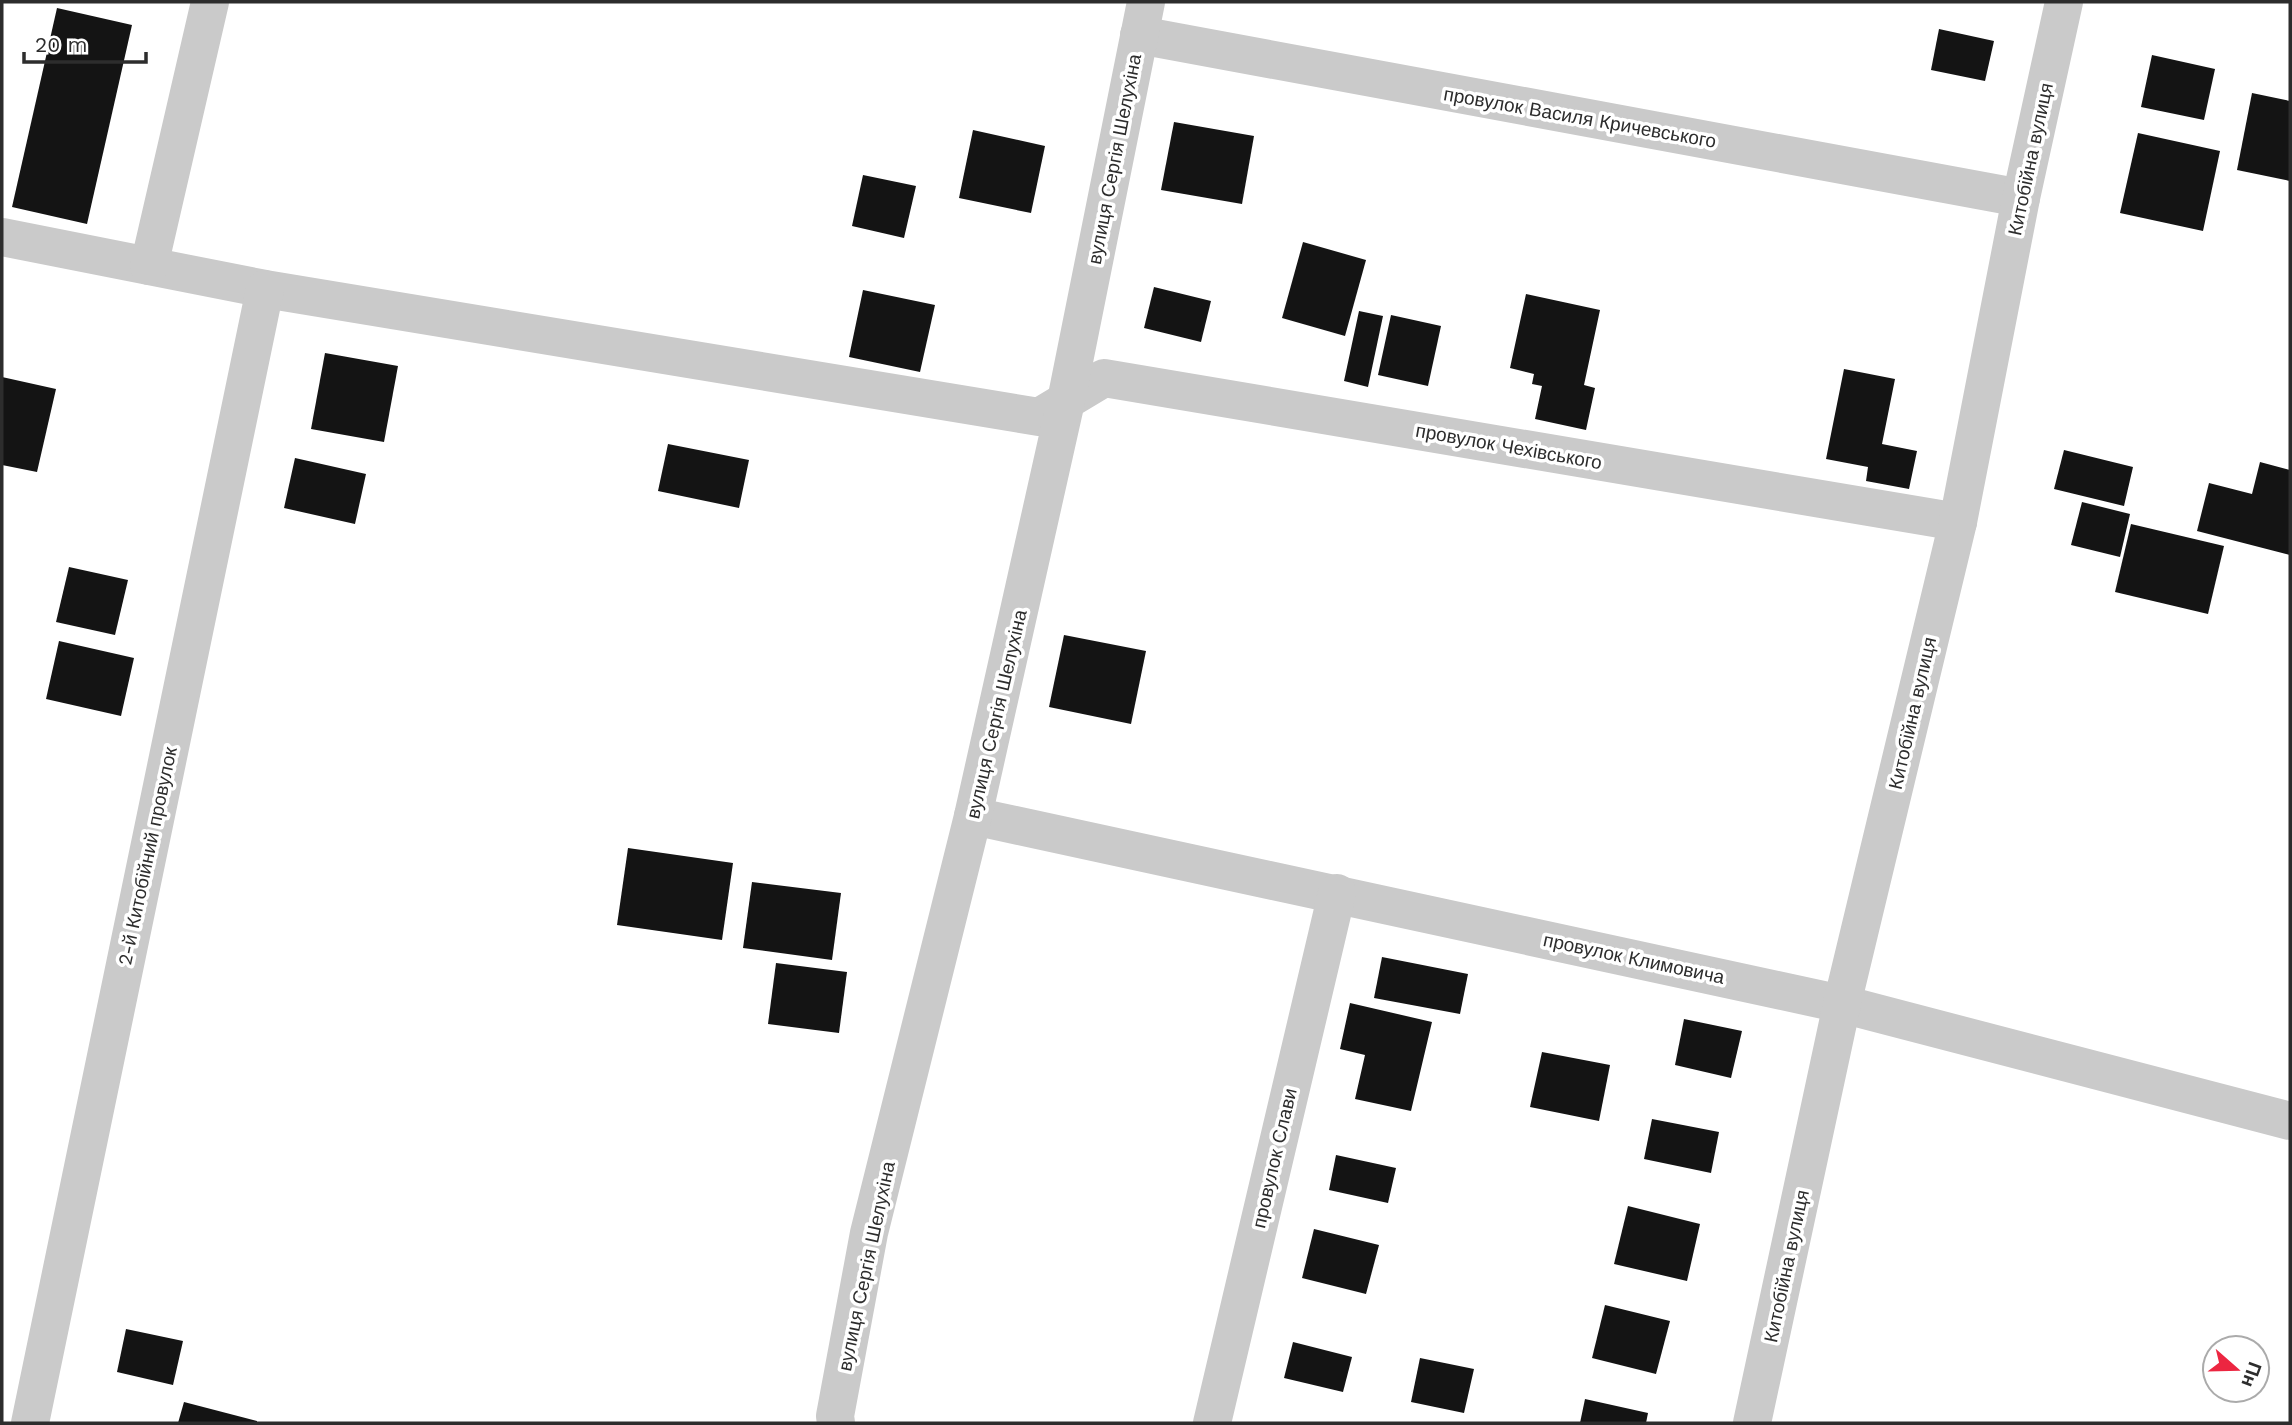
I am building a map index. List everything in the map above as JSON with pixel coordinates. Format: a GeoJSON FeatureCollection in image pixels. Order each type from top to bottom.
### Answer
{"type":"FeatureCollection","features":[{"type":"Feature","properties":{"kind":"street"},"geometry":{"type":"LineString","coordinates":[[149,266],[209,2]]}},
{"type":"Feature","properties":{"kind":"street","name":"Китобійна вулиця"},"geometry":{"type":"LineString","coordinates":[[1752,1423],[1842,1004],[1958,522],[2021,198],[2064,2]]}},
{"type":"Feature","properties":{"kind":"street","name":"провулок Василя Кричевського"},"geometry":{"type":"LineString","coordinates":[[1143,19],[2021,198]]}},
{"type":"Feature","properties":{"kind":"street","name":"вулиця Сергія Шелухіна"},"geometry":{"type":"LineString","coordinates":[[836,1423],[835,1416],[869,1233],[973,817],[1066,401],[1143,19]]}},
{"type":"Feature","properties":{"kind":"street","name":"провулок Чехівського"},"geometry":{"type":"LineString","coordinates":[[2,237],[265,289],[1039,417],[1104,378],[1958,522]]}},
{"type":"Feature","properties":{"kind":"street","name":"2-й Китобійний провулок"},"geometry":{"type":"LineString","coordinates":[[30,1423],[265,289]]}},
{"type":"Feature","properties":{"kind":"street","name":"провулок Климовича"},"geometry":{"type":"LineString","coordinates":[[973,817],[1337,893],[1842,1004],[2290,1121]]}},
{"type":"Feature","properties":{"kind":"street","name":"провулок Слави"},"geometry":{"type":"LineString","coordinates":[[1212,1423],[1337,893]]}},
{"type":"Feature","properties":{"kind":"building"},"geometry":{"type":"Polygon","coordinates":[[[57,8],[132,25],[87,224],[12,207],[57,8]]]}},
{"type":"Feature","properties":{"kind":"building"},"geometry":{"type":"Polygon","coordinates":[[[1939,29],[1994,41],[1985,81],[1931,70],[1939,29]]]}},
{"type":"Feature","properties":{"kind":"building"},"geometry":{"type":"Polygon","coordinates":[[[2152,55],[2215,69],[2204,120],[2141,107],[2152,55]]]}},
{"type":"Feature","properties":{"kind":"building"},"geometry":{"type":"Polygon","coordinates":[[[2252,93],[2290,101],[2290,181],[2237,170],[2252,93]]]}},
{"type":"Feature","properties":{"kind":"building"},"geometry":{"type":"Polygon","coordinates":[[[1174,122],[1254,136],[1242,204],[1161,190],[1174,122]]]}},
{"type":"Feature","properties":{"kind":"building"},"geometry":{"type":"Polygon","coordinates":[[[973,130],[1045,146],[1031,213],[959,198],[973,130]]]}},
{"type":"Feature","properties":{"kind":"building"},"geometry":{"type":"Polygon","coordinates":[[[2138,133],[2220,151],[2203,231],[2120,213],[2138,133]]]}},
{"type":"Feature","properties":{"kind":"building"},"geometry":{"type":"Polygon","coordinates":[[[863,175],[916,186],[904,238],[852,226],[863,175]]]}},
{"type":"Feature","properties":{"kind":"building"},"geometry":{"type":"Polygon","coordinates":[[[1303,242],[1366,260],[1345,336],[1282,318],[1303,242]]]}},
{"type":"Feature","properties":{"kind":"building"},"geometry":{"type":"Polygon","coordinates":[[[1154,287],[1211,301],[1201,342],[1144,328],[1154,287]]]}},
{"type":"Feature","properties":{"kind":"building"},"geometry":{"type":"Polygon","coordinates":[[[863,290],[935,305],[920,372],[849,357],[863,290]]]}},
{"type":"Feature","properties":{"kind":"building"},"geometry":{"type":"Polygon","coordinates":[[[1526,294],[1600,310],[1584,385],[1595,388],[1586,430],[1535,419],[1542,386],[1532,384],[1534,374],[1510,368],[1526,294]]]}},
{"type":"Feature","properties":{"kind":"building"},"geometry":{"type":"Polygon","coordinates":[[[1359,311],[1383,316],[1368,387],[1344,381],[1359,311]]]}},
{"type":"Feature","properties":{"kind":"building"},"geometry":{"type":"Polygon","coordinates":[[[1391,315],[1441,326],[1428,386],[1378,375],[1391,315]]]}},
{"type":"Feature","properties":{"kind":"building"},"geometry":{"type":"Polygon","coordinates":[[[325,353],[398,366],[384,442],[311,429],[325,353]]]}},
{"type":"Feature","properties":{"kind":"building"},"geometry":{"type":"Polygon","coordinates":[[[1844,369],[1895,379],[1882,444],[1917,451],[1909,489],[1866,481],[1868,467],[1826,459],[1844,369]]]}},
{"type":"Feature","properties":{"kind":"building"},"geometry":{"type":"Polygon","coordinates":[[[2,377],[56,389],[37,472],[2,465],[2,377]]]}},
{"type":"Feature","properties":{"kind":"building"},"geometry":{"type":"Polygon","coordinates":[[[668,444],[749,460],[739,508],[658,491],[668,444]]]}},
{"type":"Feature","properties":{"kind":"building"},"geometry":{"type":"Polygon","coordinates":[[[2064,450],[2133,467],[2124,506],[2054,489],[2064,450]]]}},
{"type":"Feature","properties":{"kind":"building"},"geometry":{"type":"Polygon","coordinates":[[[295,458],[366,474],[355,524],[284,508],[295,458]]]}},
{"type":"Feature","properties":{"kind":"building"},"geometry":{"type":"Polygon","coordinates":[[[2260,462],[2290,470],[2290,555],[2197,531],[2209,483],[2252,494],[2260,462]]]}},
{"type":"Feature","properties":{"kind":"building"},"geometry":{"type":"Polygon","coordinates":[[[2082,502],[2130,514],[2120,557],[2071,545],[2082,502]]]}},
{"type":"Feature","properties":{"kind":"building"},"geometry":{"type":"Polygon","coordinates":[[[2131,524],[2224,546],[2208,614],[2115,592],[2131,524]]]}},
{"type":"Feature","properties":{"kind":"building"},"geometry":{"type":"Polygon","coordinates":[[[69,567],[128,580],[115,635],[56,622],[69,567]]]}},
{"type":"Feature","properties":{"kind":"building"},"geometry":{"type":"Polygon","coordinates":[[[1064,635],[1146,651],[1131,724],[1049,707],[1064,635]]]}},
{"type":"Feature","properties":{"kind":"building"},"geometry":{"type":"Polygon","coordinates":[[[59,641],[134,658],[121,716],[46,699],[59,641]]]}},
{"type":"Feature","properties":{"kind":"building"},"geometry":{"type":"Polygon","coordinates":[[[628,848],[733,863],[722,940],[617,925],[628,848]]]}},
{"type":"Feature","properties":{"kind":"building"},"geometry":{"type":"Polygon","coordinates":[[[752,882],[841,893],[832,960],[743,948],[752,882]]]}},
{"type":"Feature","properties":{"kind":"building"},"geometry":{"type":"Polygon","coordinates":[[[1382,957],[1468,974],[1460,1014],[1374,998],[1382,957]]]}},
{"type":"Feature","properties":{"kind":"building"},"geometry":{"type":"Polygon","coordinates":[[[776,963],[847,972],[839,1033],[768,1024],[776,963]]]}},
{"type":"Feature","properties":{"kind":"building"},"geometry":{"type":"Polygon","coordinates":[[[1350,1003],[1432,1022],[1411,1111],[1355,1099],[1365,1055],[1340,1049],[1350,1003]]]}},
{"type":"Feature","properties":{"kind":"building"},"geometry":{"type":"Polygon","coordinates":[[[1684,1019],[1742,1031],[1731,1078],[1675,1065],[1684,1019]]]}},
{"type":"Feature","properties":{"kind":"building"},"geometry":{"type":"Polygon","coordinates":[[[1542,1052],[1610,1065],[1599,1121],[1530,1107],[1542,1052]]]}},
{"type":"Feature","properties":{"kind":"building"},"geometry":{"type":"Polygon","coordinates":[[[1652,1119],[1719,1132],[1711,1173],[1644,1159],[1652,1119]]]}},
{"type":"Feature","properties":{"kind":"building"},"geometry":{"type":"Polygon","coordinates":[[[1336,1155],[1396,1168],[1388,1203],[1329,1190],[1336,1155]]]}},
{"type":"Feature","properties":{"kind":"building"},"geometry":{"type":"Polygon","coordinates":[[[1628,1206],[1700,1224],[1687,1281],[1614,1264],[1628,1206]]]}},
{"type":"Feature","properties":{"kind":"building"},"geometry":{"type":"Polygon","coordinates":[[[1314,1229],[1379,1245],[1366,1294],[1302,1278],[1314,1229]]]}},
{"type":"Feature","properties":{"kind":"building"},"geometry":{"type":"Polygon","coordinates":[[[1605,1305],[1670,1321],[1656,1374],[1592,1358],[1605,1305]]]}},
{"type":"Feature","properties":{"kind":"building"},"geometry":{"type":"Polygon","coordinates":[[[126,1329],[183,1341],[173,1385],[117,1372],[126,1329]]]}},
{"type":"Feature","properties":{"kind":"building"},"geometry":{"type":"Polygon","coordinates":[[[1293,1342],[1352,1357],[1343,1392],[1284,1378],[1293,1342]]]}},
{"type":"Feature","properties":{"kind":"building"},"geometry":{"type":"Polygon","coordinates":[[[1420,1358],[1474,1369],[1464,1413],[1411,1402],[1420,1358]]]}},
{"type":"Feature","properties":{"kind":"building"},"geometry":{"type":"Polygon","coordinates":[[[1585,1399],[1648,1413],[1646,1423],[1580,1423],[1585,1399]]]}},
{"type":"Feature","properties":{"kind":"building"},"geometry":{"type":"Polygon","coordinates":[[[184,1402],[257,1421],[257,1423],[178,1423],[184,1402]]]}}]}
